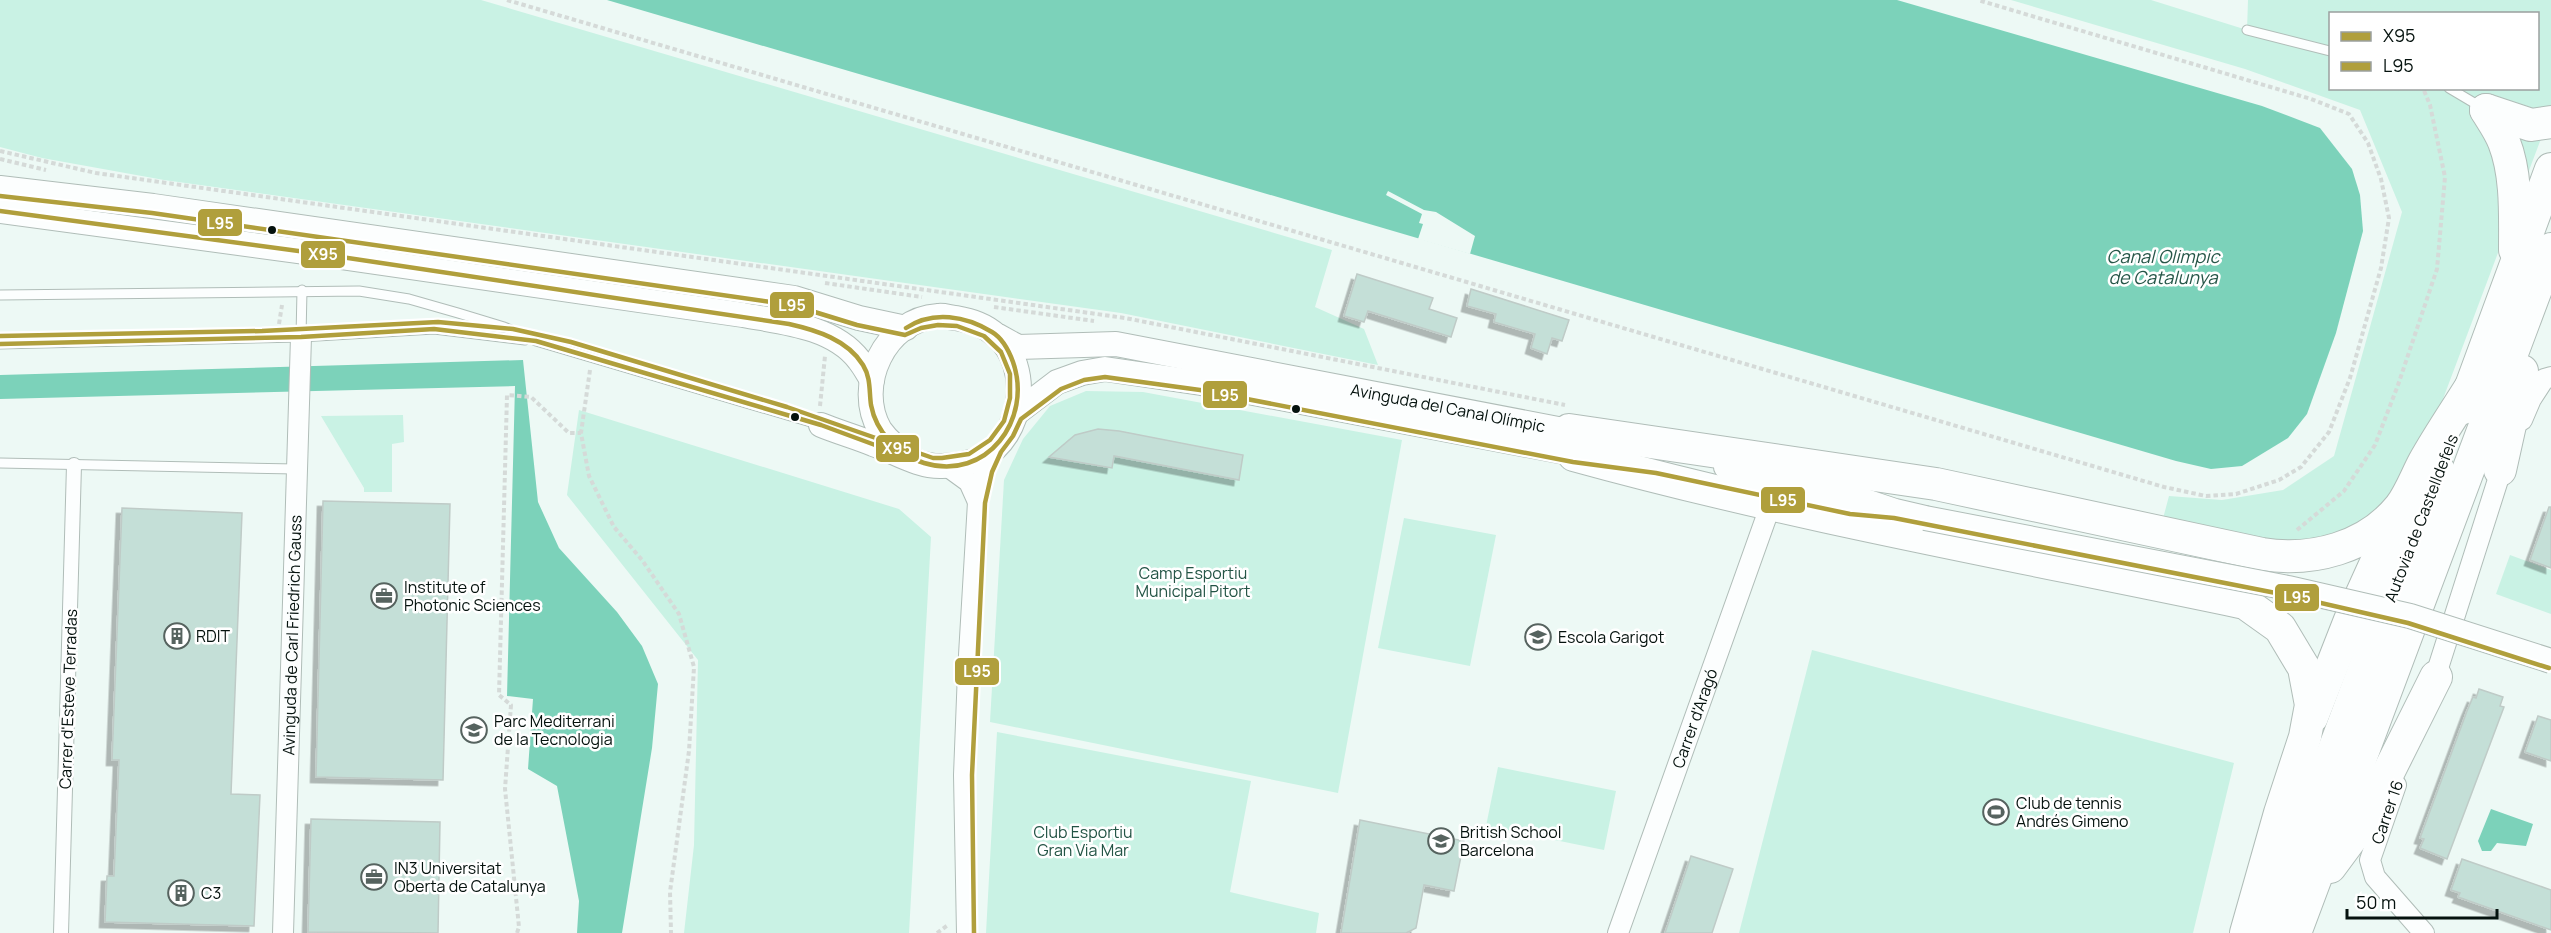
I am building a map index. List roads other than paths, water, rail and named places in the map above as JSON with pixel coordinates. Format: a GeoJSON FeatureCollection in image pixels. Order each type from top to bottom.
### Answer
{"type":"FeatureCollection","features":[{"type":"Feature","properties":{"kind":"highway"},"geometry":{"type":"LineString","coordinates":[[2486,110],[2531,125],[2551,122]]}},
{"type":"Feature","properties":{"kind":"highway"},"geometry":{"type":"LineString","coordinates":[[2486,110],[2498,129],[2509,157],[2513,192],[2515,267]]}},
{"type":"Feature","properties":{"kind":"highway","name":"Autovia de Castelldefels"},"geometry":{"type":"LineString","coordinates":[[2265,933],[2551,169]]}},
{"type":"Feature","properties":{"kind":"highway","name":"Autovia de Castelldefels"},"geometry":{"type":"LineString","coordinates":[[2295,933],[2551,249]]}},
{"type":"Feature","properties":{"kind":"highway"},"geometry":{"type":"LineString","coordinates":[[2500,470],[2522,375],[2529,308]]}},
{"type":"Feature","properties":{"kind":"highway"},"geometry":{"type":"LineString","coordinates":[[2246,933],[2259,880],[2308,725],[2350,620],[2424,462],[2470,388]]}},
{"type":"Feature","properties":{"kind":"highway"},"geometry":{"type":"LineString","coordinates":[[1564,431],[1936,484],[2277,556],[2306,556],[2342,548],[2384,524],[2402,505]]}},
{"type":"Feature","properties":{"kind":"highway"},"geometry":{"type":"LineString","coordinates":[[1564,431],[1658,478],[1848,522],[2245,603],[2280,628],[2304,668],[2311,705],[2308,725]]}},
{"type":"Feature","properties":{"kind":"highway"},"geometry":{"type":"LineString","coordinates":[[2307,899],[2364,821],[2436,677]]}},
{"type":"Feature","properties":{"kind":"street"},"geometry":{"type":"LineString","coordinates":[[0,188],[153,206],[794,298],[859,318],[906,328]]}},
{"type":"Feature","properties":{"kind":"street"},"geometry":{"type":"LineString","coordinates":[[0,211],[328,255],[805,327],[845,347],[859,360],[872,390],[865,413],[856,422],[820,419]]}},
{"type":"Feature","properties":{"kind":"street"},"geometry":{"type":"LineString","coordinates":[[820,419],[914,460],[939,467],[964,465],[983,457],[1007,432],[1015,414],[1020,392],[1019,373],[1013,357],[998,336],[975,321],[938,316],[912,323],[887,344],[873,372],[873,413],[880,429],[893,446],[914,460]]}},
{"type":"Feature","properties":{"kind":"street","name":"Avinguda del Canal Olímpic"},"geometry":{"type":"LineString","coordinates":[[998,336],[1018,347],[1116,344],[1564,431],[1785,480],[1925,518],[2288,588],[2410,616],[2551,661]]}},
{"type":"Feature","properties":{"kind":"street","name":"Avinguda de Carl Friedrich Gauss"},"geometry":{"type":"LineString","coordinates":[[283,933],[300,345]]}},
{"type":"Feature","properties":{"kind":"street","name":"Avinguda del Canal Olímpic"},"geometry":{"type":"LineString","coordinates":[[1015,414],[1057,382],[1082,373],[1105,369],[1564,431]]}},
{"type":"Feature","properties":{"kind":"street","name":"Carrer 16"},"geometry":{"type":"LineString","coordinates":[[2424,933],[2375,877],[2370,860],[2436,677],[2500,470],[2530,399],[2544,379],[2551,377]]}},
{"type":"Feature","properties":{"kind":"street"},"geometry":{"type":"LineString","coordinates":[[960,928],[964,775],[978,502],[994,448]]}},
{"type":"Feature","properties":{"kind":"street","name":"Carrer d'Esteve Terradas"},"geometry":{"type":"LineString","coordinates":[[61,933],[74,465]]}},
{"type":"Feature","properties":{"kind":"street"},"geometry":{"type":"LineString","coordinates":[[947,466],[969,482],[978,502]]}},
{"type":"Feature","properties":{"kind":"street","name":"Carrer d'Aragó"},"geometry":{"type":"LineString","coordinates":[[1618,933],[1771,504]]}},
{"type":"Feature","properties":{"kind":"street"},"geometry":{"type":"LineString","coordinates":[[2232,933],[2259,880]]}},
{"type":"Feature","properties":{"kind":"lane"},"geometry":{"type":"LineString","coordinates":[[2247,30],[2329,50]]}},
{"type":"Feature","properties":{"kind":"lane"},"geometry":{"type":"LineString","coordinates":[[2453,90],[2486,110]]}},
{"type":"Feature","properties":{"kind":"lane"},"geometry":{"type":"LineString","coordinates":[[0,220],[43,216]]}},
{"type":"Feature","properties":{"kind":"lane"},"geometry":{"type":"LineString","coordinates":[[300,345],[302,290]]}},
{"type":"Feature","properties":{"kind":"lane"},"geometry":{"type":"LineString","coordinates":[[0,296],[302,290],[383,293],[504,327],[536,341],[592,358],[820,419]]}},
{"type":"Feature","properties":{"kind":"lane"},"geometry":{"type":"LineString","coordinates":[[0,344],[300,345],[434,329],[536,341]]}},
{"type":"Feature","properties":{"kind":"lane"},"geometry":{"type":"LineString","coordinates":[[0,463],[296,469]]}},
{"type":"Feature","properties":{"kind":"water","name":"Canal Olimpic de Catalunya"},"geometry":{"type":"Polygon","coordinates":[[[607,0],[1897,0],[2262,106],[2320,128],[2352,169],[2360,195],[2363,231],[2336,333],[2307,414],[2288,438],[2242,466],[2211,469],[2176,461],[607,0]]]}},
{"type":"Feature","properties":{"kind":"water"},"geometry":{"type":"Polygon","coordinates":[[[523,360],[538,502],[559,548],[617,612],[642,646],[658,684],[652,748],[622,933],[577,933],[579,901],[557,786],[528,769],[533,699],[507,696],[515,386],[0,399],[0,375],[523,360]]]}},
{"type":"Feature","properties":{"kind":"water"},"geometry":{"type":"Polygon","coordinates":[[[2491,809],[2533,824],[2526,846],[2497,843],[2491,851],[2482,851],[2478,841],[2491,809]]]}},
{"type":"Feature","properties":{"kind":"place","name":"Institute of Photonic Sciences"},"geometry":{"type":"Point","coordinates":[384,596]}},
{"type":"Feature","properties":{"kind":"place","name":"RDIT"},"geometry":{"type":"Point","coordinates":[177,636]}},
{"type":"Feature","properties":{"kind":"place","name":"Escola Garigot"},"geometry":{"type":"Point","coordinates":[1538,637]}},
{"type":"Feature","properties":{"kind":"place","name":"Parc Mediterrani de la Tecnologia"},"geometry":{"type":"Point","coordinates":[474,730]}},
{"type":"Feature","properties":{"kind":"place","name":"Club de tennis Andrés Gimeno"},"geometry":{"type":"Point","coordinates":[1996,812]}},
{"type":"Feature","properties":{"kind":"place","name":"British School Barcelona"},"geometry":{"type":"Point","coordinates":[1441,841]}},
{"type":"Feature","properties":{"kind":"place","name":"IN3 Universitat Oberta de Catalunya"},"geometry":{"type":"Point","coordinates":[374,877]}},
{"type":"Feature","properties":{"kind":"place","name":"C3"},"geometry":{"type":"Point","coordinates":[181,893]}},
{"type":"Feature","properties":{"kind":"park label","name":"Camp Esportiu Municipal Pitort"},"geometry":{"type":"Point","coordinates":[1193,582]}},
{"type":"Feature","properties":{"kind":"park label","name":"Club Esportiu Gran Via Mar"},"geometry":{"type":"Point","coordinates":[1083,841]}}]}
